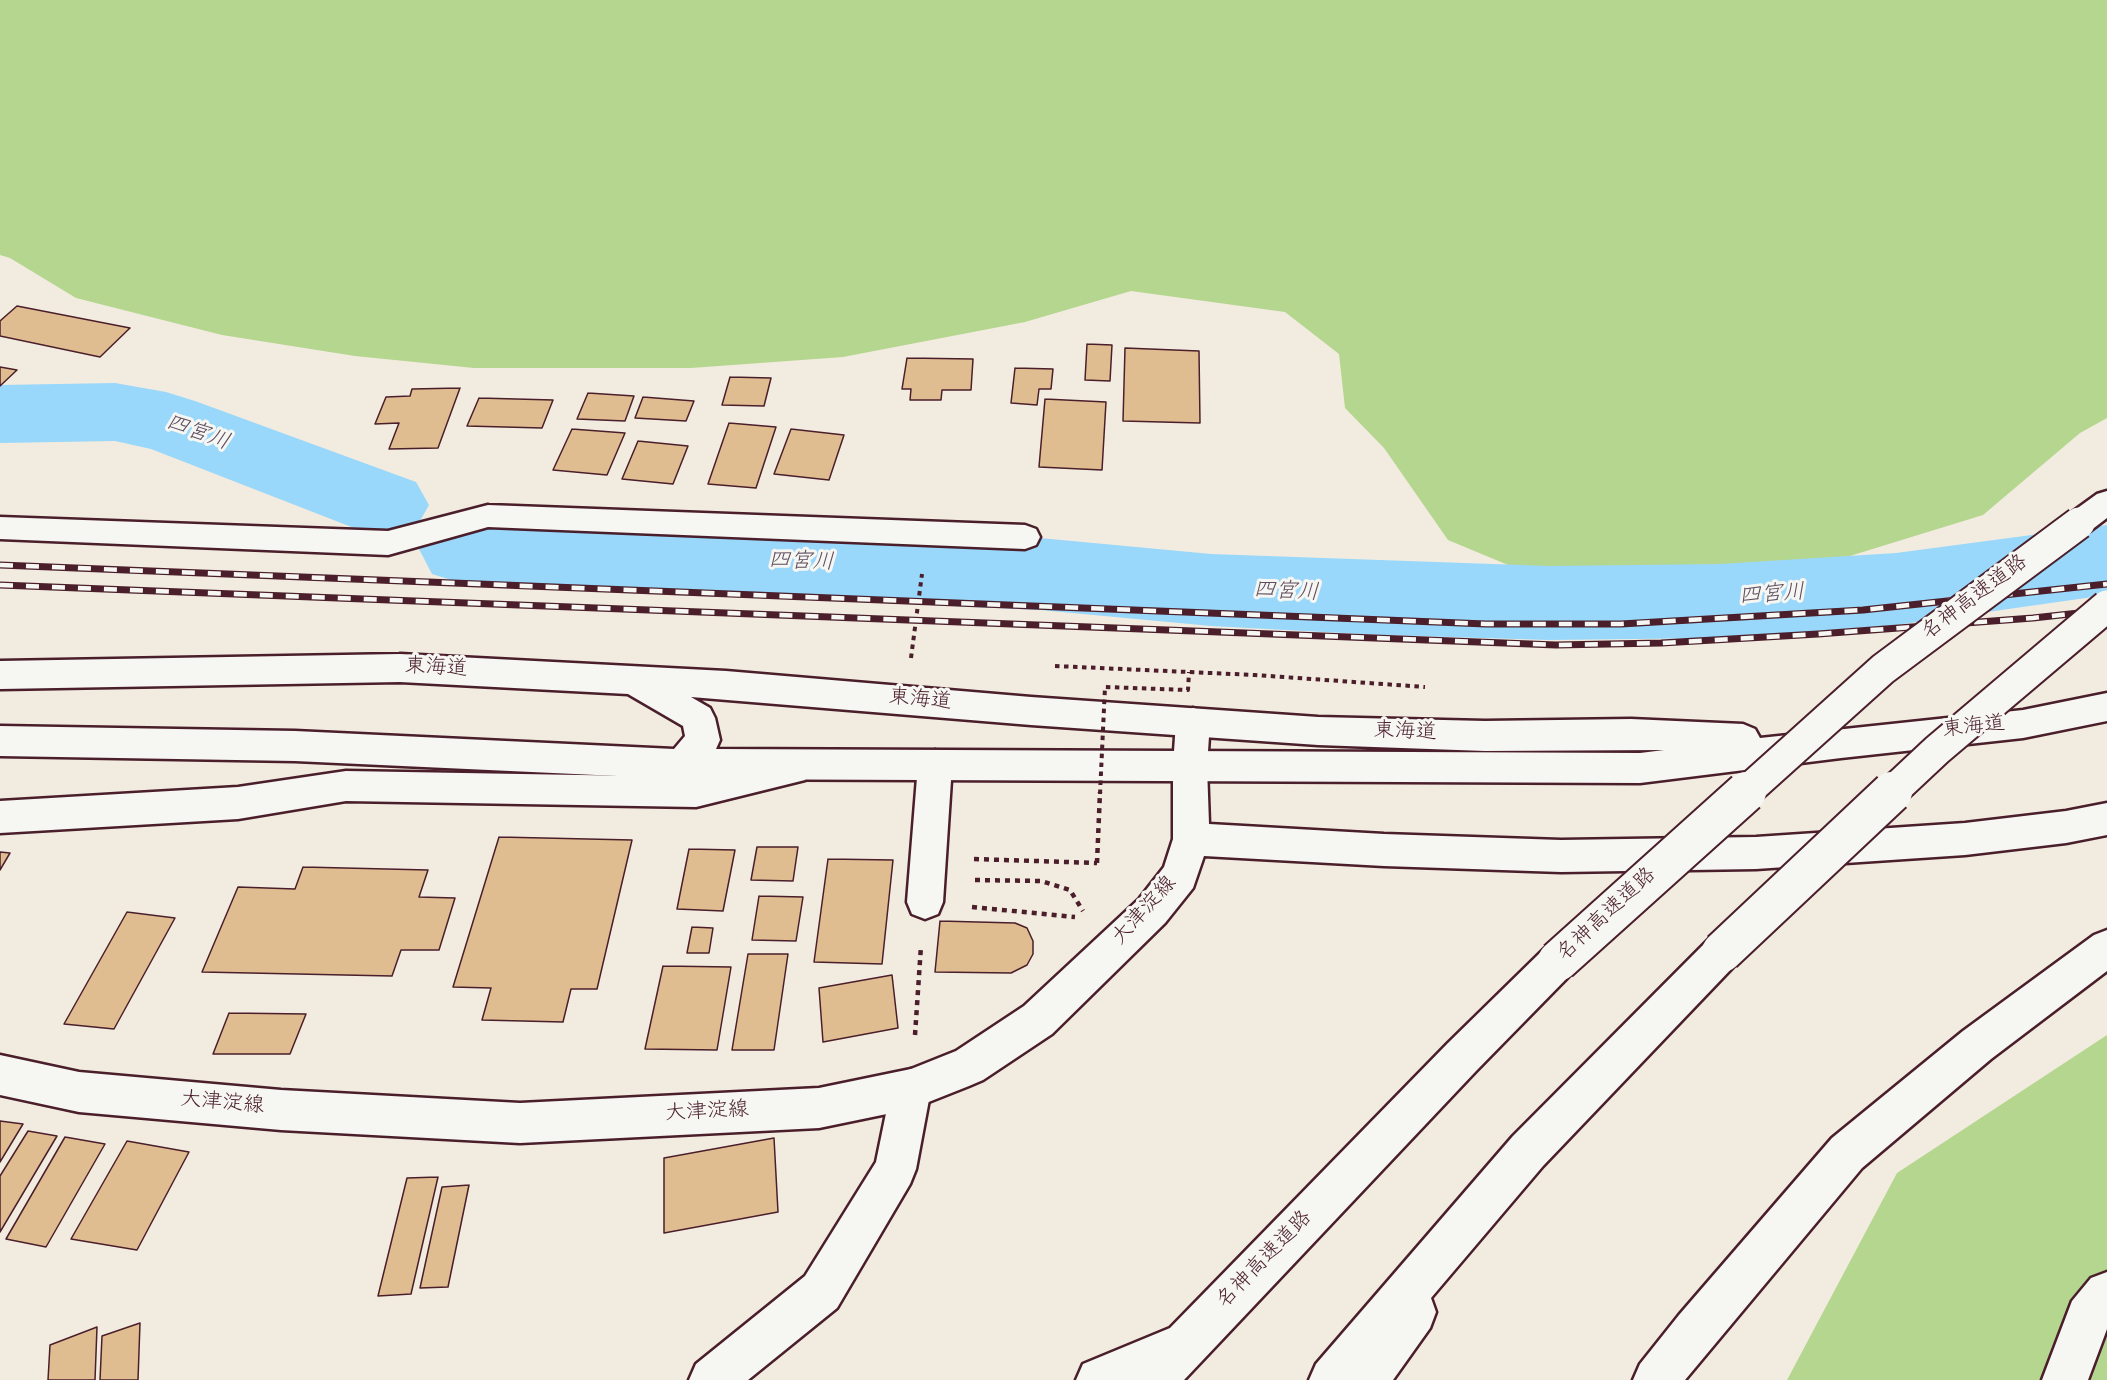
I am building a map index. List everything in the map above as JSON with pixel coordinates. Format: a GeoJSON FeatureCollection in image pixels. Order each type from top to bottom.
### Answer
{"type":"FeatureCollection","features":[{"type":"Feature","properties":{"kind":"main road","name":"名神高速道路"},"geometry":{"type":"LineString","coordinates":[[1154,1380],[1462,1057],[1558,962],[1883,669],[2107,502]]}},
{"type":"Feature","properties":{"kind":"main road"},"geometry":{"type":"LineString","coordinates":[[0,528],[388,543],[488,516],[1025,537]]}},
{"type":"Feature","properties":{"kind":"main road"},"geometry":{"type":"LineString","coordinates":[[1332,1380],[1528,1151],[1722,952],[1937,750],[2107,606]]}},
{"type":"Feature","properties":{"kind":"main road","name":"東海道"},"geometry":{"type":"LineString","coordinates":[[0,675],[400,668],[726,685],[905,701],[1318,731],[1462,736],[1631,734],[1841,743]]}},
{"type":"Feature","properties":{"kind":"main road"},"geometry":{"type":"LineString","coordinates":[[632,680],[698,718],[703,740],[682,764]]}},
{"type":"Feature","properties":{"kind":"main road","name":"東海道"},"geometry":{"type":"LineString","coordinates":[[0,741],[295,746],[682,764],[1641,768],[1841,743],[2023,724],[2107,707]]}},
{"type":"Feature","properties":{"kind":"main road","name":"大津淀線"},"geometry":{"type":"LineString","coordinates":[[0,1075],[79,1092],[281,1110],[520,1123],[819,1108],[911,1089],[969,1066],[1038,1020],[1152,911],[1180,876],[1191,840],[1190,766],[1193,722]]}},
{"type":"Feature","properties":{"kind":"main road"},"geometry":{"type":"LineString","coordinates":[[0,817],[238,803],[346,786],[696,792],[812,765]]}},
{"type":"Feature","properties":{"kind":"main road"},"geometry":{"type":"LineString","coordinates":[[925,902],[935,765]]}},
{"type":"Feature","properties":{"kind":"main road"},"geometry":{"type":"LineString","coordinates":[[1191,840],[1560,856],[1756,853],[1965,839],[2066,827],[2107,819]]}},
{"type":"Feature","properties":{"kind":"main road"},"geometry":{"type":"LineString","coordinates":[[1656,1380],[1695,1331],[1847,1154],[1977,1045],[2107,948]]}},
{"type":"Feature","properties":{"kind":"main road"},"geometry":{"type":"LineString","coordinates":[[712,1380],[821,1292],[895,1169],[911,1089]]}},
{"type":"Feature","properties":{"kind":"main road"},"geometry":{"type":"LineString","coordinates":[[1366,1380],[1528,1151]]}},
{"type":"Feature","properties":{"kind":"main road"},"geometry":{"type":"LineString","coordinates":[[2065,1380],[2088,1317],[2107,1294]]}},
{"type":"Feature","properties":{"kind":"main road"},"geometry":{"type":"LineString","coordinates":[[1099,1380],[1184,1346]]}},
{"type":"Feature","properties":{"kind":"path"},"geometry":{"type":"LineString","coordinates":[[905,701],[922,576]]}},
{"type":"Feature","properties":{"kind":"path"},"geometry":{"type":"LineString","coordinates":[[1045,666],[1255,675],[1436,688]]}},
{"type":"Feature","properties":{"kind":"path"},"geometry":{"type":"LineString","coordinates":[[970,859],[1097,863],[1104,687],[1188,690],[1189,672]]}},
{"type":"Feature","properties":{"kind":"path"},"geometry":{"type":"LineString","coordinates":[[967,880],[1041,881],[1070,890],[1082,909]]}},
{"type":"Feature","properties":{"kind":"path"},"geometry":{"type":"LineString","coordinates":[[911,1089],[925,902],[1088,918]]}},
{"type":"Feature","properties":{"kind":"green space"},"geometry":{"type":"Polygon","coordinates":[[[0,0],[2107,0],[2107,418],[2080,433],[1983,515],[1788,575],[1678,585],[1537,577],[1448,540],[1384,448],[1345,408],[1339,354],[1285,312],[1131,291],[1025,322],[843,357],[691,368],[474,368],[355,356],[222,335],[76,298],[10,258],[0,255],[0,0]]]}},
{"type":"Feature","properties":{"kind":"green space"},"geometry":{"type":"Polygon","coordinates":[[[2107,1035],[2107,1380],[1787,1380],[1897,1173],[2107,1035]]]}},
{"type":"Feature","properties":{"kind":"building"},"geometry":{"type":"Polygon","coordinates":[[[17,306],[130,328],[100,357],[0,336],[0,321],[17,306]]]}},
{"type":"Feature","properties":{"kind":"building"},"geometry":{"type":"Polygon","coordinates":[[[1087,344],[1112,345],[1110,381],[1085,380],[1087,344]]]}},
{"type":"Feature","properties":{"kind":"building"},"geometry":{"type":"Polygon","coordinates":[[[1125,348],[1199,351],[1200,423],[1123,421],[1125,348]]]}},
{"type":"Feature","properties":{"kind":"building"},"geometry":{"type":"Polygon","coordinates":[[[907,358],[973,359],[971,390],[942,390],[941,400],[910,400],[911,389],[902,389],[907,358]]]}},
{"type":"Feature","properties":{"kind":"building"},"geometry":{"type":"Polygon","coordinates":[[[0,367],[17,370],[0,386],[0,367]]]}},
{"type":"Feature","properties":{"kind":"building"},"geometry":{"type":"Polygon","coordinates":[[[1015,368],[1053,369],[1051,389],[1039,389],[1037,405],[1011,403],[1015,368]]]}},
{"type":"Feature","properties":{"kind":"building"},"geometry":{"type":"Polygon","coordinates":[[[730,377],[771,378],[764,406],[722,405],[730,377]]]}},
{"type":"Feature","properties":{"kind":"building"},"geometry":{"type":"Polygon","coordinates":[[[460,388],[438,448],[389,449],[399,423],[375,424],[386,397],[410,396],[412,389],[460,388]]]}},
{"type":"Feature","properties":{"kind":"building"},"geometry":{"type":"Polygon","coordinates":[[[588,393],[634,396],[625,421],[577,419],[588,393]]]}},
{"type":"Feature","properties":{"kind":"building"},"geometry":{"type":"Polygon","coordinates":[[[643,397],[694,401],[686,421],[635,418],[643,397]]]}},
{"type":"Feature","properties":{"kind":"building"},"geometry":{"type":"Polygon","coordinates":[[[479,398],[553,400],[542,428],[467,426],[479,398]]]}},
{"type":"Feature","properties":{"kind":"building"},"geometry":{"type":"Polygon","coordinates":[[[1045,399],[1106,402],[1102,470],[1039,467],[1045,399]]]}},
{"type":"Feature","properties":{"kind":"building"},"geometry":{"type":"Polygon","coordinates":[[[729,423],[776,427],[756,488],[708,484],[729,423]]]}},
{"type":"Feature","properties":{"kind":"building"},"geometry":{"type":"Polygon","coordinates":[[[572,429],[625,433],[607,475],[553,470],[572,429]]]}},
{"type":"Feature","properties":{"kind":"building"},"geometry":{"type":"Polygon","coordinates":[[[791,429],[844,435],[829,480],[774,474],[791,429]]]}},
{"type":"Feature","properties":{"kind":"building"},"geometry":{"type":"Polygon","coordinates":[[[638,441],[688,446],[673,484],[622,479],[638,441]]]}},
{"type":"Feature","properties":{"kind":"building"},"geometry":{"type":"Polygon","coordinates":[[[499,837],[632,840],[597,989],[571,989],[563,1022],[482,1020],[491,988],[453,987],[499,837]]]}},
{"type":"Feature","properties":{"kind":"building"},"geometry":{"type":"Polygon","coordinates":[[[757,847],[798,847],[793,881],[751,880],[757,847]]]}},
{"type":"Feature","properties":{"kind":"building"},"geometry":{"type":"Polygon","coordinates":[[[689,849],[735,850],[723,911],[677,909],[689,849]]]}},
{"type":"Feature","properties":{"kind":"building"},"geometry":{"type":"Polygon","coordinates":[[[0,852],[10,853],[0,870],[0,852]]]}},
{"type":"Feature","properties":{"kind":"building"},"geometry":{"type":"Polygon","coordinates":[[[828,859],[893,860],[882,964],[814,962],[828,859]]]}},
{"type":"Feature","properties":{"kind":"building"},"geometry":{"type":"Polygon","coordinates":[[[303,867],[428,870],[419,897],[455,898],[439,950],[401,950],[392,976],[202,972],[238,887],[295,889],[303,867]]]}},
{"type":"Feature","properties":{"kind":"building"},"geometry":{"type":"Polygon","coordinates":[[[759,896],[803,897],[796,941],[752,940],[759,896]]]}},
{"type":"Feature","properties":{"kind":"building"},"geometry":{"type":"Polygon","coordinates":[[[127,912],[175,918],[114,1029],[64,1024],[127,912]]]}},
{"type":"Feature","properties":{"kind":"building"},"geometry":{"type":"Polygon","coordinates":[[[940,921],[1015,923],[1027,928],[1033,941],[1033,954],[1027,965],[1011,973],[935,972],[940,921]]]}},
{"type":"Feature","properties":{"kind":"building"},"geometry":{"type":"Polygon","coordinates":[[[692,927],[713,928],[709,953],[687,953],[692,927]]]}},
{"type":"Feature","properties":{"kind":"building"},"geometry":{"type":"Polygon","coordinates":[[[748,954],[788,954],[774,1050],[732,1050],[748,954]]]}},
{"type":"Feature","properties":{"kind":"building"},"geometry":{"type":"Polygon","coordinates":[[[663,966],[731,967],[717,1050],[645,1049],[663,966]]]}},
{"type":"Feature","properties":{"kind":"building"},"geometry":{"type":"Polygon","coordinates":[[[892,975],[898,1028],[823,1042],[819,988],[892,975]]]}},
{"type":"Feature","properties":{"kind":"building"},"geometry":{"type":"Polygon","coordinates":[[[229,1013],[306,1014],[290,1054],[213,1054],[229,1013]]]}},
{"type":"Feature","properties":{"kind":"building"},"geometry":{"type":"Polygon","coordinates":[[[0,1121],[23,1124],[0,1162],[0,1121]]]}},
{"type":"Feature","properties":{"kind":"building"},"geometry":{"type":"Polygon","coordinates":[[[28,1131],[57,1136],[0,1232],[0,1176],[28,1131]]]}},
{"type":"Feature","properties":{"kind":"building"},"geometry":{"type":"Polygon","coordinates":[[[65,1137],[105,1144],[46,1247],[6,1239],[65,1137]]]}},
{"type":"Feature","properties":{"kind":"building"},"geometry":{"type":"Polygon","coordinates":[[[774,1138],[778,1212],[664,1233],[664,1158],[774,1138]]]}},
{"type":"Feature","properties":{"kind":"building"},"geometry":{"type":"Polygon","coordinates":[[[127,1141],[189,1152],[137,1250],[71,1239],[127,1141]]]}},
{"type":"Feature","properties":{"kind":"building"},"geometry":{"type":"Polygon","coordinates":[[[438,1177],[411,1294],[378,1296],[407,1178],[438,1177]]]}},
{"type":"Feature","properties":{"kind":"building"},"geometry":{"type":"Polygon","coordinates":[[[469,1185],[448,1287],[420,1288],[442,1187],[469,1185]]]}},
{"type":"Feature","properties":{"kind":"building"},"geometry":{"type":"Polygon","coordinates":[[[140,1323],[138,1380],[100,1380],[102,1336],[140,1323]]]}},
{"type":"Feature","properties":{"kind":"building"},"geometry":{"type":"Polygon","coordinates":[[[97,1327],[95,1380],[48,1380],[50,1345],[97,1327]]]}},
{"type":"Feature","properties":{"kind":"waterway","name":"四宮川"},"geometry":{"type":"LineString","coordinates":[[0,414],[115,412],[166,422],[385,505]]}},
{"type":"Feature","properties":{"kind":"waterway","name":"四宮川"},"geometry":{"type":"LineString","coordinates":[[464,549],[1040,574],[1211,590],[1549,603],[1720,601],[1896,589],[2107,560]]}},
{"type":"Feature","properties":{"kind":"railway"},"geometry":{"type":"LineString","coordinates":[[0,565],[1486,624],[1621,624],[1863,610],[2107,584]]}},
{"type":"Feature","properties":{"kind":"railway"},"geometry":{"type":"LineString","coordinates":[[0,585],[1556,645],[1661,643],[1818,634],[2033,618],[2107,610]]}}]}
